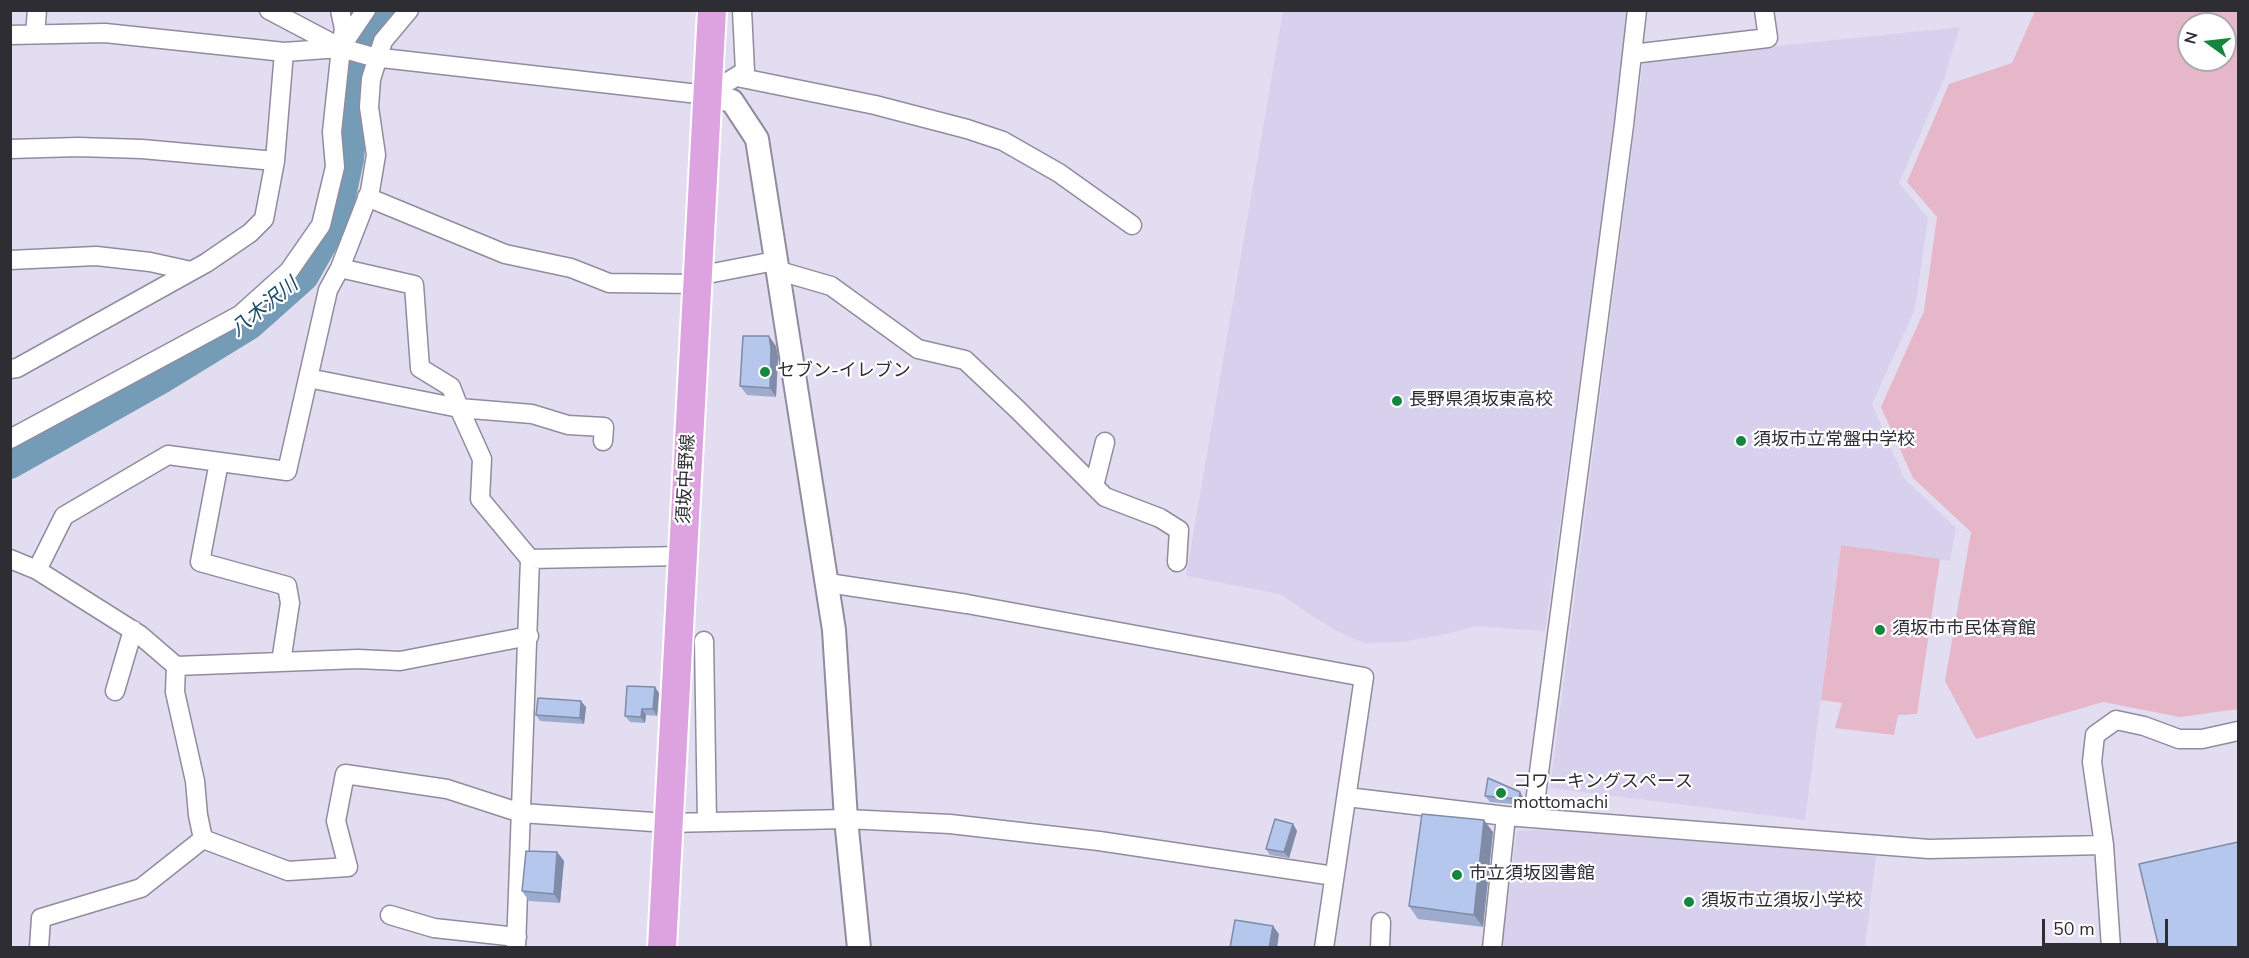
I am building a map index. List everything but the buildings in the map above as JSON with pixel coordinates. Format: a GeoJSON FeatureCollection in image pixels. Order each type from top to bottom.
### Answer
{"type":"FeatureCollection","features":[{"type":"Feature","properties":{"kind":"main road","name":"須坂中野線"},"geometry":{"type":"LineString","coordinates":[[662,948],[712,10]]}},
{"type":"Feature","properties":{"kind":"street"},"geometry":{"type":"LineString","coordinates":[[35,34],[37,10]]}},
{"type":"Feature","properties":{"kind":"street"},"geometry":{"type":"LineString","coordinates":[[269,10],[345,49],[375,57],[707,95],[732,101],[757,139],[834,630],[846,819],[859,948]]}},
{"type":"Feature","properties":{"kind":"street"},"geometry":{"type":"LineString","coordinates":[[10,439],[240,315],[289,271],[321,225],[335,167],[332,132],[345,49],[340,10]]}},
{"type":"Feature","properties":{"kind":"street"},"geometry":{"type":"LineString","coordinates":[[345,49],[366,10]]}},
{"type":"Feature","properties":{"kind":"street"},"geometry":{"type":"LineString","coordinates":[[37,570],[64,516],[168,455],[287,471],[328,290],[340,268],[367,197],[376,155],[369,107],[375,57],[383,41],[409,10]]}},
{"type":"Feature","properties":{"kind":"street"},"geometry":{"type":"LineString","coordinates":[[707,95],[745,71],[742,10]]}},
{"type":"Feature","properties":{"kind":"street"},"geometry":{"type":"LineString","coordinates":[[1533,818],[1637,10]]}},
{"type":"Feature","properties":{"kind":"street"},"geometry":{"type":"LineString","coordinates":[[1632,54],[1768,38],[1764,10]]}},
{"type":"Feature","properties":{"kind":"street"},"geometry":{"type":"LineString","coordinates":[[10,36],[105,33],[284,52],[345,49]]}},
{"type":"Feature","properties":{"kind":"street"},"geometry":{"type":"LineString","coordinates":[[10,369],[17,369],[191,271],[250,232],[264,219],[275,161],[284,52]]}},
{"type":"Feature","properties":{"kind":"street"},"geometry":{"type":"LineString","coordinates":[[737,77],[875,105],[967,129],[1003,141],[1059,173],[1132,225]]}},
{"type":"Feature","properties":{"kind":"street"},"geometry":{"type":"LineString","coordinates":[[10,149],[78,147],[142,149],[275,161]]}},
{"type":"Feature","properties":{"kind":"street"},"geometry":{"type":"LineString","coordinates":[[367,197],[505,254],[571,268],[609,283],[697,280],[776,265],[831,286],[918,349],[965,360],[1105,497],[1160,518],[1179,530],[1178,562]]}},
{"type":"Feature","properties":{"kind":"street"},"geometry":{"type":"LineString","coordinates":[[10,260],[96,256],[150,262],[191,271]]}},
{"type":"Feature","properties":{"kind":"street"},"geometry":{"type":"LineString","coordinates":[[340,268],[414,285],[420,368],[451,387],[482,459],[480,499],[530,559],[517,942],[434,928],[390,915]]}},
{"type":"Feature","properties":{"kind":"street"},"geometry":{"type":"LineString","coordinates":[[308,378],[459,408],[532,414],[568,425],[604,427],[603,441]]}},
{"type":"Feature","properties":{"kind":"street"},"geometry":{"type":"LineString","coordinates":[[1094,486],[1105,442]]}},
{"type":"Feature","properties":{"kind":"street"},"geometry":{"type":"LineString","coordinates":[[219,462],[200,562],[287,586],[290,603],[281,662]]}},
{"type":"Feature","properties":{"kind":"street"},"geometry":{"type":"LineString","coordinates":[[530,559],[682,556]]}},
{"type":"Feature","properties":{"kind":"street"},"geometry":{"type":"LineString","coordinates":[[10,559],[37,570],[133,630],[176,666],[358,659],[400,661],[529,636]]}},
{"type":"Feature","properties":{"kind":"street"},"geometry":{"type":"LineString","coordinates":[[828,583],[967,604],[1364,677],[1324,948]]}},
{"type":"Feature","properties":{"kind":"street"},"geometry":{"type":"LineString","coordinates":[[115,691],[133,630]]}},
{"type":"Feature","properties":{"kind":"street"},"geometry":{"type":"LineString","coordinates":[[704,640],[707,822]]}},
{"type":"Feature","properties":{"kind":"street"},"geometry":{"type":"LineString","coordinates":[[176,666],[175,692],[195,781],[203,839]]}},
{"type":"Feature","properties":{"kind":"street"},"geometry":{"type":"LineString","coordinates":[[2111,948],[2104,845],[2092,762],[2095,735],[2116,720],[2144,726],[2179,740],[2202,739],[2238,731]]}},
{"type":"Feature","properties":{"kind":"street"},"geometry":{"type":"LineString","coordinates":[[203,839],[288,871],[348,867],[336,821],[345,774],[447,789],[521,813],[668,824],[846,819],[950,824],[1076,838],[1334,876]]}},
{"type":"Feature","properties":{"kind":"street"},"geometry":{"type":"LineString","coordinates":[[1347,797],[1506,816],[1929,849],[2104,845]]}},
{"type":"Feature","properties":{"kind":"street"},"geometry":{"type":"LineString","coordinates":[[1492,948],[1506,816]]}},
{"type":"Feature","properties":{"kind":"street"},"geometry":{"type":"LineString","coordinates":[[39,948],[41,918],[141,888],[203,839]]}},
{"type":"Feature","properties":{"kind":"street"},"geometry":{"type":"LineString","coordinates":[[1380,948],[1381,922]]}},
{"type":"Feature","properties":{"kind":"shaded area","name":"長野県須坂東高校"},"geometry":{"type":"Polygon","coordinates":[[[1283,11],[1627,11],[1625,51],[1545,631],[1476,626],[1442,635],[1400,642],[1365,643],[1342,634],[1280,594],[1186,576],[1283,11]]]}},
{"type":"Feature","properties":{"kind":"shaded area"},"geometry":{"type":"Polygon","coordinates":[[[2035,11],[2238,11],[2238,709],[2180,717],[2103,702],[1976,739],[1945,681],[1971,532],[1913,478],[1881,407],[1924,311],[1937,217],[1907,182],[1949,84],[2012,63],[2035,11]]]}},
{"type":"Feature","properties":{"kind":"shaded area","name":"須坂市立常盤中学校"},"geometry":{"type":"Polygon","coordinates":[[[1960,27],[1944,79],[1899,183],[1928,218],[1915,309],[1872,404],[1904,478],[1956,528],[1950,561],[1841,545],[1805,820],[1550,788],[1643,63],[1960,27]]]}},
{"type":"Feature","properties":{"kind":"shaded area","name":"須坂市市民体育館"},"geometry":{"type":"Polygon","coordinates":[[[1841,545],[1940,559],[1917,714],[1898,715],[1894,735],[1835,728],[1842,703],[1821,700],[1841,545]]]}},
{"type":"Feature","properties":{"kind":"shaded area","name":"須坂市立須坂小学校"},"geometry":{"type":"Polygon","coordinates":[[[1563,828],[1797,847],[1876,856],[1865,947],[1501,948],[1517,831],[1563,828]]]}},
{"type":"Feature","properties":{"kind":"waterway","name":"八木沢川"},"geometry":{"type":"LineString","coordinates":[[10,464],[161,379],[249,325],[304,276],[336,219],[349,159],[356,79],[372,28],[388,10]]}},
{"type":"Feature","properties":{"kind":"place","name":"セブン-イレブン"},"geometry":{"type":"Point","coordinates":[765,372]}},
{"type":"Feature","properties":{"kind":"place","name":"長野県須坂東高校"},"geometry":{"type":"Point","coordinates":[1397,401]}},
{"type":"Feature","properties":{"kind":"place","name":"須坂市立常盤中学校"},"geometry":{"type":"Point","coordinates":[1741,441]}},
{"type":"Feature","properties":{"kind":"place","name":"須坂市市民体育館"},"geometry":{"type":"Point","coordinates":[1880,630]}},
{"type":"Feature","properties":{"kind":"place","name":"コワーキングスペース mottomachi"},"geometry":{"type":"Point","coordinates":[1501,793]}},
{"type":"Feature","properties":{"kind":"place","name":"市立須坂図書館"},"geometry":{"type":"Point","coordinates":[1457,875]}},
{"type":"Feature","properties":{"kind":"place","name":"須坂市立須坂小学校"},"geometry":{"type":"Point","coordinates":[1689,902]}}]}
